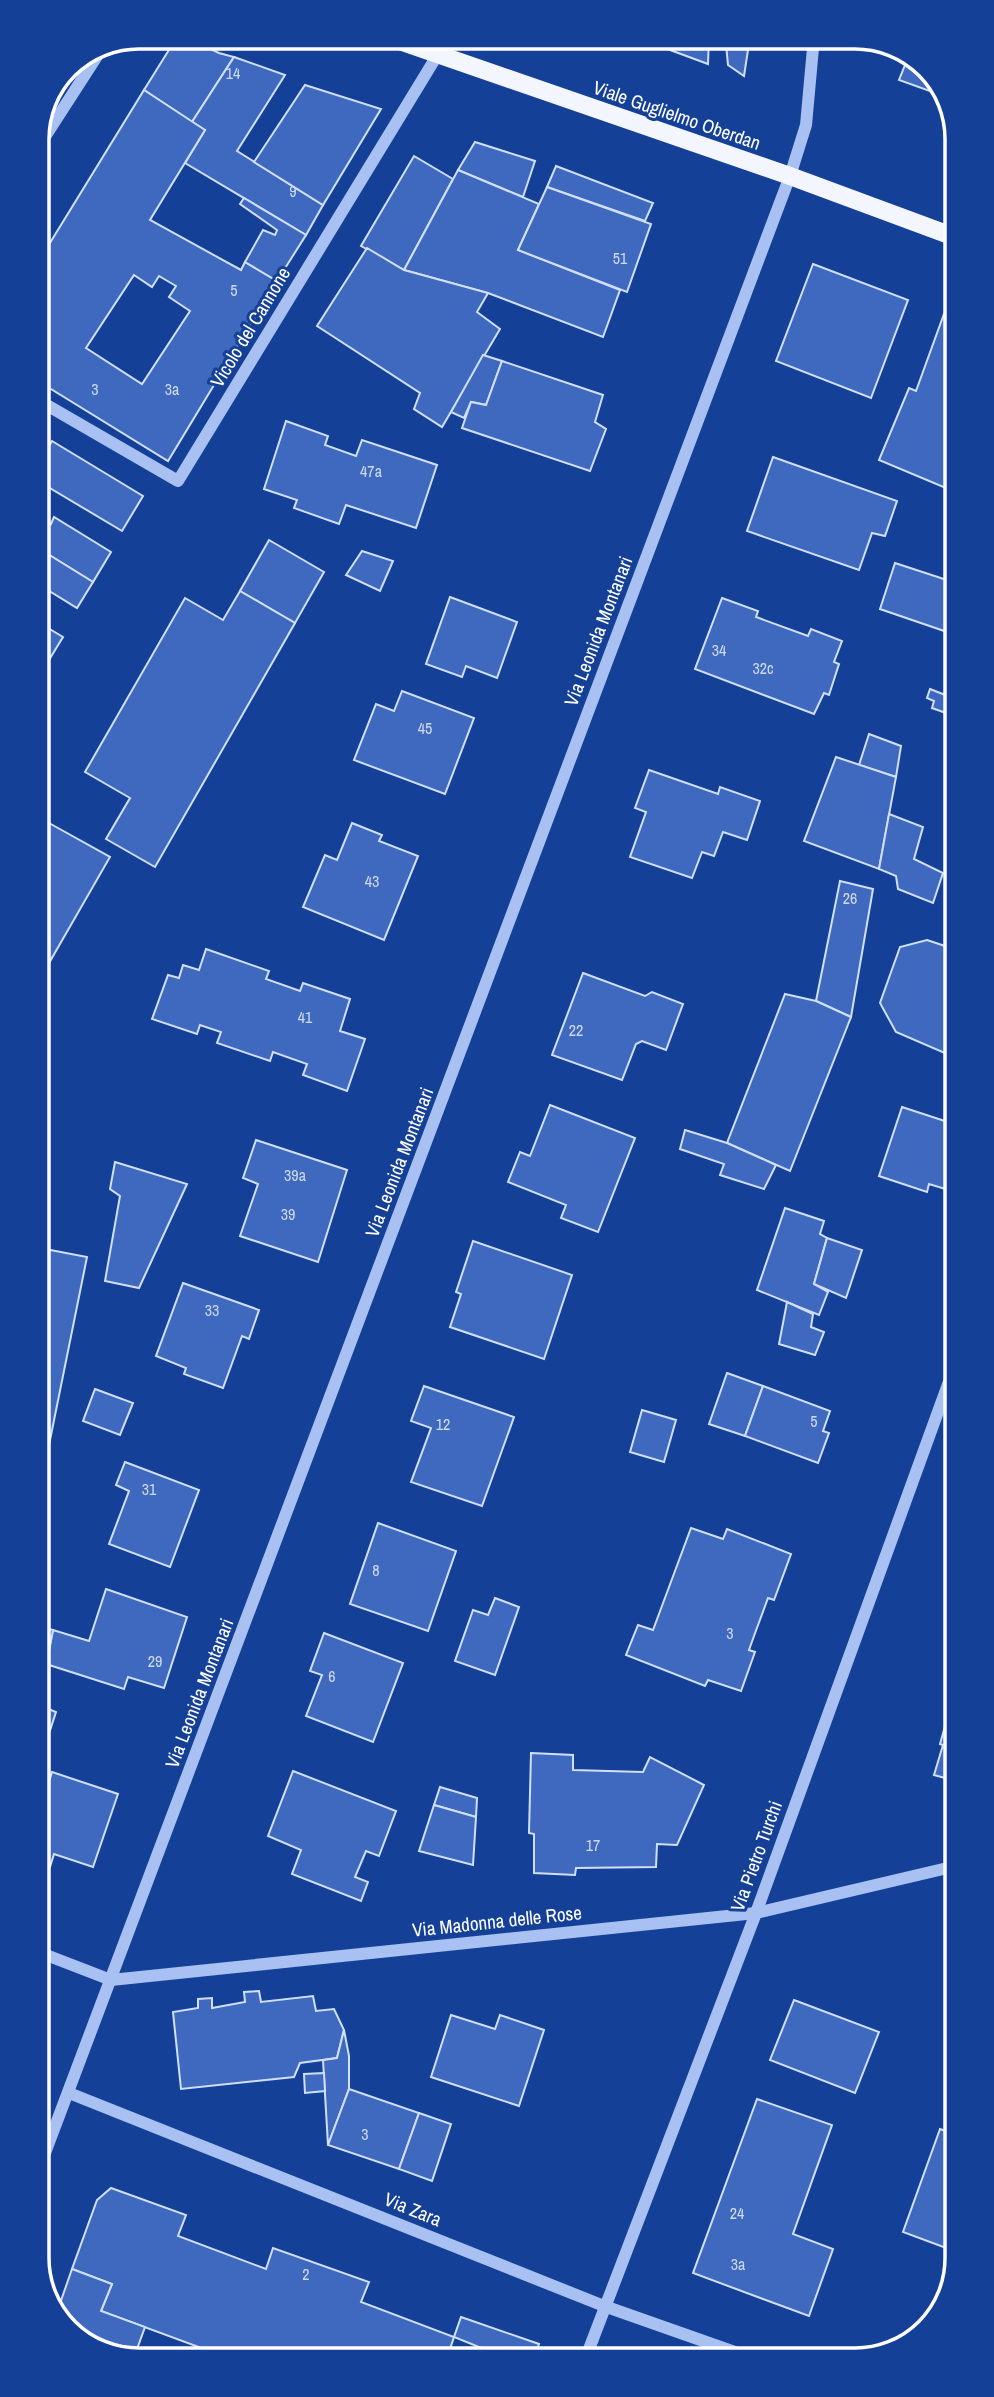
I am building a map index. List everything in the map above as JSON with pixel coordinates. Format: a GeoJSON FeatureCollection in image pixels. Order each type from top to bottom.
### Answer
{"type":"FeatureCollection","features":[{"type":"Feature","properties":{"kind":"main road","name":"Viale Guglielmo Oberdan"},"geometry":{"type":"LineString","coordinates":[[423,49],[790,176],[945,233]]}},
{"type":"Feature","properties":{"kind":"street","name":"Via Leonida Montanari"},"geometry":{"type":"LineString","coordinates":[[49,2143],[790,176],[806,125],[813,49]]}},
{"type":"Feature","properties":{"kind":"street","name":"Vicolo del Cannone"},"geometry":{"type":"LineString","coordinates":[[49,406],[178,481],[438,54]]}},
{"type":"Feature","properties":{"kind":"street"},"geometry":{"type":"LineString","coordinates":[[50,130],[93,62]]}},
{"type":"Feature","properties":{"kind":"street","name":"Via Pietro Turchi"},"geometry":{"type":"LineString","coordinates":[[589,2348],[756,1913],[945,1393]]}},
{"type":"Feature","properties":{"kind":"street","name":"Via Madonna delle Rose"},"geometry":{"type":"LineString","coordinates":[[49,1956],[111,1980],[756,1913],[945,1869]]}},
{"type":"Feature","properties":{"kind":"street","name":"Via Zara"},"geometry":{"type":"LineString","coordinates":[[69,2093],[604,2306],[723,2348]]}},
{"type":"Feature","properties":{"kind":"building"},"geometry":{"type":"Polygon","coordinates":[[[170,49],[210,49],[234,57],[192,122],[144,90],[170,49]]]}},
{"type":"Feature","properties":{"kind":"building"},"geometry":{"type":"Polygon","coordinates":[[[667,49],[709,49],[708,64],[667,49]]]}},
{"type":"Feature","properties":{"kind":"building"},"geometry":{"type":"Polygon","coordinates":[[[726,49],[748,49],[744,76],[728,65],[726,49]]]}},
{"type":"Feature","properties":{"kind":"building"},"geometry":{"type":"Polygon","coordinates":[[[234,57],[285,75],[237,151],[323,205],[306,235],[185,163],[205,130],[192,122],[234,57]]]}},
{"type":"Feature","properties":{"kind":"building"},"geometry":{"type":"Polygon","coordinates":[[[905,65],[919,75],[932,92],[899,80],[905,65]]]}},
{"type":"Feature","properties":{"kind":"building"},"geometry":{"type":"Polygon","coordinates":[[[305,85],[381,109],[323,205],[254,162],[305,85]]]}},
{"type":"Feature","properties":{"kind":"building"},"geometry":{"type":"Polygon","coordinates":[[[144,90],[205,130],[150,220],[241,270],[245,262],[277,281],[168,461],[49,388],[49,244],[144,90]],[[134,275],[86,348],[142,384],[190,311],[169,297],[176,286],[159,276],[152,287],[134,275]]]}},
{"type":"Feature","properties":{"kind":"building"},"geometry":{"type":"Polygon","coordinates":[[[475,142],[535,161],[523,197],[458,170],[475,142]]]}},
{"type":"Feature","properties":{"kind":"building"},"geometry":{"type":"Polygon","coordinates":[[[414,156],[453,179],[404,270],[361,246],[414,156]]]}},
{"type":"Feature","properties":{"kind":"building"},"geometry":{"type":"Polygon","coordinates":[[[556,166],[653,203],[645,221],[547,187],[556,166]]]}},
{"type":"Feature","properties":{"kind":"building"},"geometry":{"type":"Polygon","coordinates":[[[458,170],[539,204],[518,250],[620,290],[603,337],[488,293],[404,270],[458,170]]]}},
{"type":"Feature","properties":{"kind":"building"},"geometry":{"type":"Polygon","coordinates":[[[547,187],[651,224],[627,292],[518,250],[547,187]]]}},
{"type":"Feature","properties":{"kind":"building"},"geometry":{"type":"Polygon","coordinates":[[[244,198],[306,235],[277,281],[245,262],[263,230],[275,235],[277,230],[240,204],[244,198]]]}},
{"type":"Feature","properties":{"kind":"building"},"geometry":{"type":"Polygon","coordinates":[[[367,248],[404,270],[488,293],[477,312],[500,329],[442,427],[414,409],[420,393],[317,326],[367,248]]]}},
{"type":"Feature","properties":{"kind":"building"},"geometry":{"type":"Polygon","coordinates":[[[813,264],[908,300],[871,398],[776,361],[813,264]]]}},
{"type":"Feature","properties":{"kind":"building"},"geometry":{"type":"Polygon","coordinates":[[[944,314],[945,488],[879,460],[909,388],[916,391],[944,314]]]}},
{"type":"Feature","properties":{"kind":"building"},"geometry":{"type":"Polygon","coordinates":[[[483,355],[502,361],[486,405],[471,402],[464,418],[451,412],[483,355]]]}},
{"type":"Feature","properties":{"kind":"building"},"geometry":{"type":"Polygon","coordinates":[[[502,361],[603,395],[595,422],[606,429],[590,471],[462,428],[471,402],[486,405],[502,361]]]}},
{"type":"Feature","properties":{"kind":"building"},"geometry":{"type":"Polygon","coordinates":[[[286,421],[328,436],[325,445],[356,456],[362,440],[437,465],[416,528],[346,505],[339,524],[294,508],[297,500],[264,489],[286,421]]]}},
{"type":"Feature","properties":{"kind":"building"},"geometry":{"type":"Polygon","coordinates":[[[52,441],[143,496],[122,531],[49,488],[49,446],[52,441]]]}},
{"type":"Feature","properties":{"kind":"building"},"geometry":{"type":"Polygon","coordinates":[[[773,457],[897,501],[885,536],[872,533],[859,570],[747,531],[773,457]]]}},
{"type":"Feature","properties":{"kind":"building"},"geometry":{"type":"Polygon","coordinates":[[[54,517],[111,552],[93,582],[49,555],[49,523],[51,524],[54,517]]]}},
{"type":"Feature","properties":{"kind":"building"},"geometry":{"type":"Polygon","coordinates":[[[269,540],[324,572],[295,623],[240,591],[269,540]]]}},
{"type":"Feature","properties":{"kind":"building"},"geometry":{"type":"Polygon","coordinates":[[[362,551],[393,561],[380,591],[346,575],[362,551]]]}},
{"type":"Feature","properties":{"kind":"building"},"geometry":{"type":"Polygon","coordinates":[[[49,555],[93,582],[77,608],[49,591],[49,555]]]}},
{"type":"Feature","properties":{"kind":"building"},"geometry":{"type":"Polygon","coordinates":[[[895,563],[945,579],[945,631],[880,609],[895,563]]]}},
{"type":"Feature","properties":{"kind":"building"},"geometry":{"type":"Polygon","coordinates":[[[240,591],[295,623],[155,867],[106,839],[130,798],[85,772],[185,598],[223,620],[240,591]]]}},
{"type":"Feature","properties":{"kind":"building"},"geometry":{"type":"Polygon","coordinates":[[[450,597],[517,622],[497,678],[466,666],[462,677],[426,664],[450,597]]]}},
{"type":"Feature","properties":{"kind":"building"},"geometry":{"type":"Polygon","coordinates":[[[722,598],[758,611],[756,617],[808,636],[811,629],[842,641],[834,662],[839,664],[829,695],[824,693],[814,714],[695,669],[722,598]]]}},
{"type":"Feature","properties":{"kind":"building"},"geometry":{"type":"Polygon","coordinates":[[[49,629],[63,637],[49,660],[49,629]]]}},
{"type":"Feature","properties":{"kind":"building"},"geometry":{"type":"Polygon","coordinates":[[[930,689],[945,695],[945,713],[932,708],[934,701],[927,698],[930,689]]]}},
{"type":"Feature","properties":{"kind":"building"},"geometry":{"type":"Polygon","coordinates":[[[402,691],[474,718],[445,794],[354,760],[376,704],[394,711],[402,691]]]}},
{"type":"Feature","properties":{"kind":"building"},"geometry":{"type":"Polygon","coordinates":[[[869,734],[901,746],[896,777],[859,765],[869,734]]]}},
{"type":"Feature","properties":{"kind":"building"},"geometry":{"type":"Polygon","coordinates":[[[836,757],[896,777],[879,869],[804,841],[836,757]]]}},
{"type":"Feature","properties":{"kind":"building"},"geometry":{"type":"Polygon","coordinates":[[[649,770],[718,794],[720,787],[760,801],[747,840],[723,832],[714,856],[702,852],[692,878],[630,857],[646,812],[635,808],[649,770]]]}},
{"type":"Feature","properties":{"kind":"building"},"geometry":{"type":"Polygon","coordinates":[[[889,814],[923,827],[914,859],[943,873],[933,903],[898,889],[896,876],[879,869],[889,814]]]}},
{"type":"Feature","properties":{"kind":"building"},"geometry":{"type":"Polygon","coordinates":[[[49,823],[110,857],[49,963],[49,823]]]}},
{"type":"Feature","properties":{"kind":"building"},"geometry":{"type":"Polygon","coordinates":[[[352,823],[382,835],[379,841],[418,856],[384,940],[303,907],[325,855],[337,860],[352,823]]]}},
{"type":"Feature","properties":{"kind":"building"},"geometry":{"type":"Polygon","coordinates":[[[840,881],[873,889],[851,1017],[816,1001],[840,881]]]}},
{"type":"Feature","properties":{"kind":"building"},"geometry":{"type":"Polygon","coordinates":[[[927,940],[945,946],[945,1053],[896,1032],[880,1003],[900,947],[927,940]]]}},
{"type":"Feature","properties":{"kind":"building"},"geometry":{"type":"Polygon","coordinates":[[[206,949],[269,971],[266,979],[300,991],[303,983],[350,999],[340,1031],[365,1039],[347,1091],[303,1075],[307,1064],[273,1052],[270,1061],[217,1043],[221,1032],[200,1025],[197,1034],[152,1019],[168,975],[179,978],[183,965],[199,970],[206,949]]]}},
{"type":"Feature","properties":{"kind":"building"},"geometry":{"type":"Polygon","coordinates":[[[583,973],[645,996],[652,992],[683,1004],[666,1050],[642,1041],[636,1044],[622,1080],[552,1055],[583,973]]]}},
{"type":"Feature","properties":{"kind":"building"},"geometry":{"type":"Polygon","coordinates":[[[785,994],[816,1001],[851,1017],[790,1171],[727,1143],[785,994]]]}},
{"type":"Feature","properties":{"kind":"building"},"geometry":{"type":"Polygon","coordinates":[[[550,1105],[635,1138],[598,1232],[561,1218],[566,1205],[508,1182],[520,1152],[530,1156],[550,1105]]]}},
{"type":"Feature","properties":{"kind":"building"},"geometry":{"type":"Polygon","coordinates":[[[902,1107],[945,1121],[945,1189],[929,1184],[927,1192],[879,1176],[902,1107]]]}},
{"type":"Feature","properties":{"kind":"building"},"geometry":{"type":"Polygon","coordinates":[[[685,1130],[727,1143],[776,1165],[764,1189],[720,1175],[724,1164],[680,1149],[685,1130]]]}},
{"type":"Feature","properties":{"kind":"building"},"geometry":{"type":"Polygon","coordinates":[[[256,1140],[347,1170],[318,1262],[240,1236],[258,1184],[243,1178],[256,1140]]]}},
{"type":"Feature","properties":{"kind":"building"},"geometry":{"type":"Polygon","coordinates":[[[115,1162],[187,1184],[139,1288],[105,1281],[120,1196],[110,1189],[115,1162]]]}},
{"type":"Feature","properties":{"kind":"building"},"geometry":{"type":"Polygon","coordinates":[[[785,1208],[824,1221],[820,1234],[827,1238],[814,1284],[828,1292],[819,1315],[757,1290],[785,1208]]]}},
{"type":"Feature","properties":{"kind":"building"},"geometry":{"type":"Polygon","coordinates":[[[827,1238],[862,1250],[846,1298],[814,1284],[827,1238]]]}},
{"type":"Feature","properties":{"kind":"building"},"geometry":{"type":"Polygon","coordinates":[[[473,1241],[572,1275],[544,1359],[450,1327],[461,1294],[456,1292],[473,1241]]]}},
{"type":"Feature","properties":{"kind":"building"},"geometry":{"type":"Polygon","coordinates":[[[49,1250],[87,1257],[49,1445],[49,1250]]]}},
{"type":"Feature","properties":{"kind":"building"},"geometry":{"type":"Polygon","coordinates":[[[183,1283],[259,1310],[249,1339],[242,1336],[223,1388],[184,1374],[186,1368],[156,1356],[183,1283]]]}},
{"type":"Feature","properties":{"kind":"building"},"geometry":{"type":"Polygon","coordinates":[[[787,1302],[813,1314],[811,1327],[824,1332],[815,1355],[779,1344],[787,1302]]]}},
{"type":"Feature","properties":{"kind":"building"},"geometry":{"type":"Polygon","coordinates":[[[727,1373],[763,1386],[745,1436],[709,1424],[727,1373]]]}},
{"type":"Feature","properties":{"kind":"building"},"geometry":{"type":"Polygon","coordinates":[[[424,1386],[514,1417],[482,1506],[411,1482],[431,1428],[411,1421],[424,1386]]]}},
{"type":"Feature","properties":{"kind":"building"},"geometry":{"type":"Polygon","coordinates":[[[763,1386],[830,1411],[823,1431],[829,1433],[818,1463],[745,1436],[763,1386]]]}},
{"type":"Feature","properties":{"kind":"building"},"geometry":{"type":"Polygon","coordinates":[[[95,1389],[133,1403],[120,1435],[83,1421],[95,1389]]]}},
{"type":"Feature","properties":{"kind":"building"},"geometry":{"type":"Polygon","coordinates":[[[642,1410],[676,1420],[664,1462],[630,1452],[642,1410]]]}},
{"type":"Feature","properties":{"kind":"building"},"geometry":{"type":"Polygon","coordinates":[[[125,1462],[199,1490],[170,1567],[109,1544],[129,1491],[116,1485],[125,1462]]]}},
{"type":"Feature","properties":{"kind":"building"},"geometry":{"type":"Polygon","coordinates":[[[378,1523],[456,1551],[428,1631],[350,1604],[378,1523]]]}},
{"type":"Feature","properties":{"kind":"building"},"geometry":{"type":"Polygon","coordinates":[[[691,1528],[723,1539],[727,1529],[791,1554],[774,1600],[768,1598],[754,1636],[749,1650],[755,1652],[741,1691],[708,1680],[705,1686],[626,1655],[638,1625],[653,1630],[691,1528]]]}},
{"type":"Feature","properties":{"kind":"building"},"geometry":{"type":"Polygon","coordinates":[[[106,1589],[187,1617],[164,1688],[128,1677],[124,1689],[49,1665],[53,1630],[89,1641],[106,1589]]]}},
{"type":"Feature","properties":{"kind":"building"},"geometry":{"type":"Polygon","coordinates":[[[495,1598],[519,1607],[495,1675],[455,1661],[473,1610],[488,1615],[495,1598]]]}},
{"type":"Feature","properties":{"kind":"building"},"geometry":{"type":"Polygon","coordinates":[[[49,1629],[53,1630],[49,1651],[49,1629]]]}},
{"type":"Feature","properties":{"kind":"building"},"geometry":{"type":"Polygon","coordinates":[[[324,1633],[403,1663],[373,1742],[306,1716],[322,1675],[310,1671],[324,1633]]]}},
{"type":"Feature","properties":{"kind":"building"},"geometry":{"type":"Polygon","coordinates":[[[49,1709],[56,1712],[49,1733],[49,1709]]]}},
{"type":"Feature","properties":{"kind":"building"},"geometry":{"type":"Polygon","coordinates":[[[945,1726],[945,1778],[934,1775],[943,1745],[940,1744],[945,1726]]]}},
{"type":"Feature","properties":{"kind":"building"},"geometry":{"type":"Polygon","coordinates":[[[531,1753],[573,1755],[573,1770],[643,1772],[650,1757],[704,1785],[677,1845],[657,1844],[656,1867],[576,1868],[575,1875],[534,1873],[534,1834],[529,1833],[531,1753]]]}},
{"type":"Feature","properties":{"kind":"building"},"geometry":{"type":"Polygon","coordinates":[[[293,1771],[396,1811],[379,1856],[366,1851],[355,1877],[368,1882],[361,1901],[292,1874],[301,1850],[268,1836],[293,1771]]]}},
{"type":"Feature","properties":{"kind":"building"},"geometry":{"type":"Polygon","coordinates":[[[52,1772],[118,1794],[93,1867],[54,1854],[49,1867],[49,1782],[52,1772]]]}},
{"type":"Feature","properties":{"kind":"building"},"geometry":{"type":"Polygon","coordinates":[[[440,1787],[477,1798],[476,1817],[434,1805],[440,1787]]]}},
{"type":"Feature","properties":{"kind":"building"},"geometry":{"type":"Polygon","coordinates":[[[434,1805],[476,1817],[473,1865],[419,1851],[434,1805]]]}},
{"type":"Feature","properties":{"kind":"building"},"geometry":{"type":"Polygon","coordinates":[[[259,1991],[261,2002],[313,1996],[316,2011],[334,2009],[344,2030],[337,2058],[300,2063],[294,2077],[181,2089],[173,2012],[198,2008],[198,1999],[212,1998],[212,2008],[245,2002],[244,1992],[259,1991]]]}},
{"type":"Feature","properties":{"kind":"building"},"geometry":{"type":"Polygon","coordinates":[[[794,2000],[879,2032],[855,2093],[770,2060],[794,2000]]]}},
{"type":"Feature","properties":{"kind":"building"},"geometry":{"type":"Polygon","coordinates":[[[451,2015],[495,2029],[500,2015],[544,2030],[519,2106],[431,2077],[451,2015]]]}},
{"type":"Feature","properties":{"kind":"building"},"geometry":{"type":"Polygon","coordinates":[[[344,2030],[349,2056],[349,2089],[328,2145],[323,2060],[337,2058],[344,2030]]]}},
{"type":"Feature","properties":{"kind":"building"},"geometry":{"type":"Polygon","coordinates":[[[324,2073],[325,2091],[305,2093],[304,2074],[324,2073]]]}},
{"type":"Feature","properties":{"kind":"building"},"geometry":{"type":"Polygon","coordinates":[[[349,2089],[419,2113],[399,2169],[328,2145],[349,2089]]]}},
{"type":"Feature","properties":{"kind":"building"},"geometry":{"type":"Polygon","coordinates":[[[757,2099],[832,2125],[793,2234],[833,2249],[809,2316],[693,2273],[757,2099]]]}},
{"type":"Feature","properties":{"kind":"building"},"geometry":{"type":"Polygon","coordinates":[[[419,2113],[451,2124],[432,2181],[399,2169],[419,2113]]]}},
{"type":"Feature","properties":{"kind":"building"},"geometry":{"type":"Polygon","coordinates":[[[940,2129],[945,2131],[945,2248],[903,2232],[940,2129]]]}},
{"type":"Feature","properties":{"kind":"building"},"geometry":{"type":"Polygon","coordinates":[[[111,2188],[186,2215],[178,2236],[266,2269],[273,2248],[369,2282],[361,2302],[454,2337],[450,2348],[201,2348],[101,2311],[112,2284],[72,2269],[97,2200],[111,2188]]]}},
{"type":"Feature","properties":{"kind":"building"},"geometry":{"type":"Polygon","coordinates":[[[72,2269],[112,2284],[101,2311],[145,2327],[137,2348],[99,2339],[75,2322],[60,2302],[72,2269]]]}},
{"type":"Feature","properties":{"kind":"building"},"geometry":{"type":"Polygon","coordinates":[[[461,2317],[539,2344],[538,2348],[482,2348],[454,2337],[461,2317]]]}}]}
